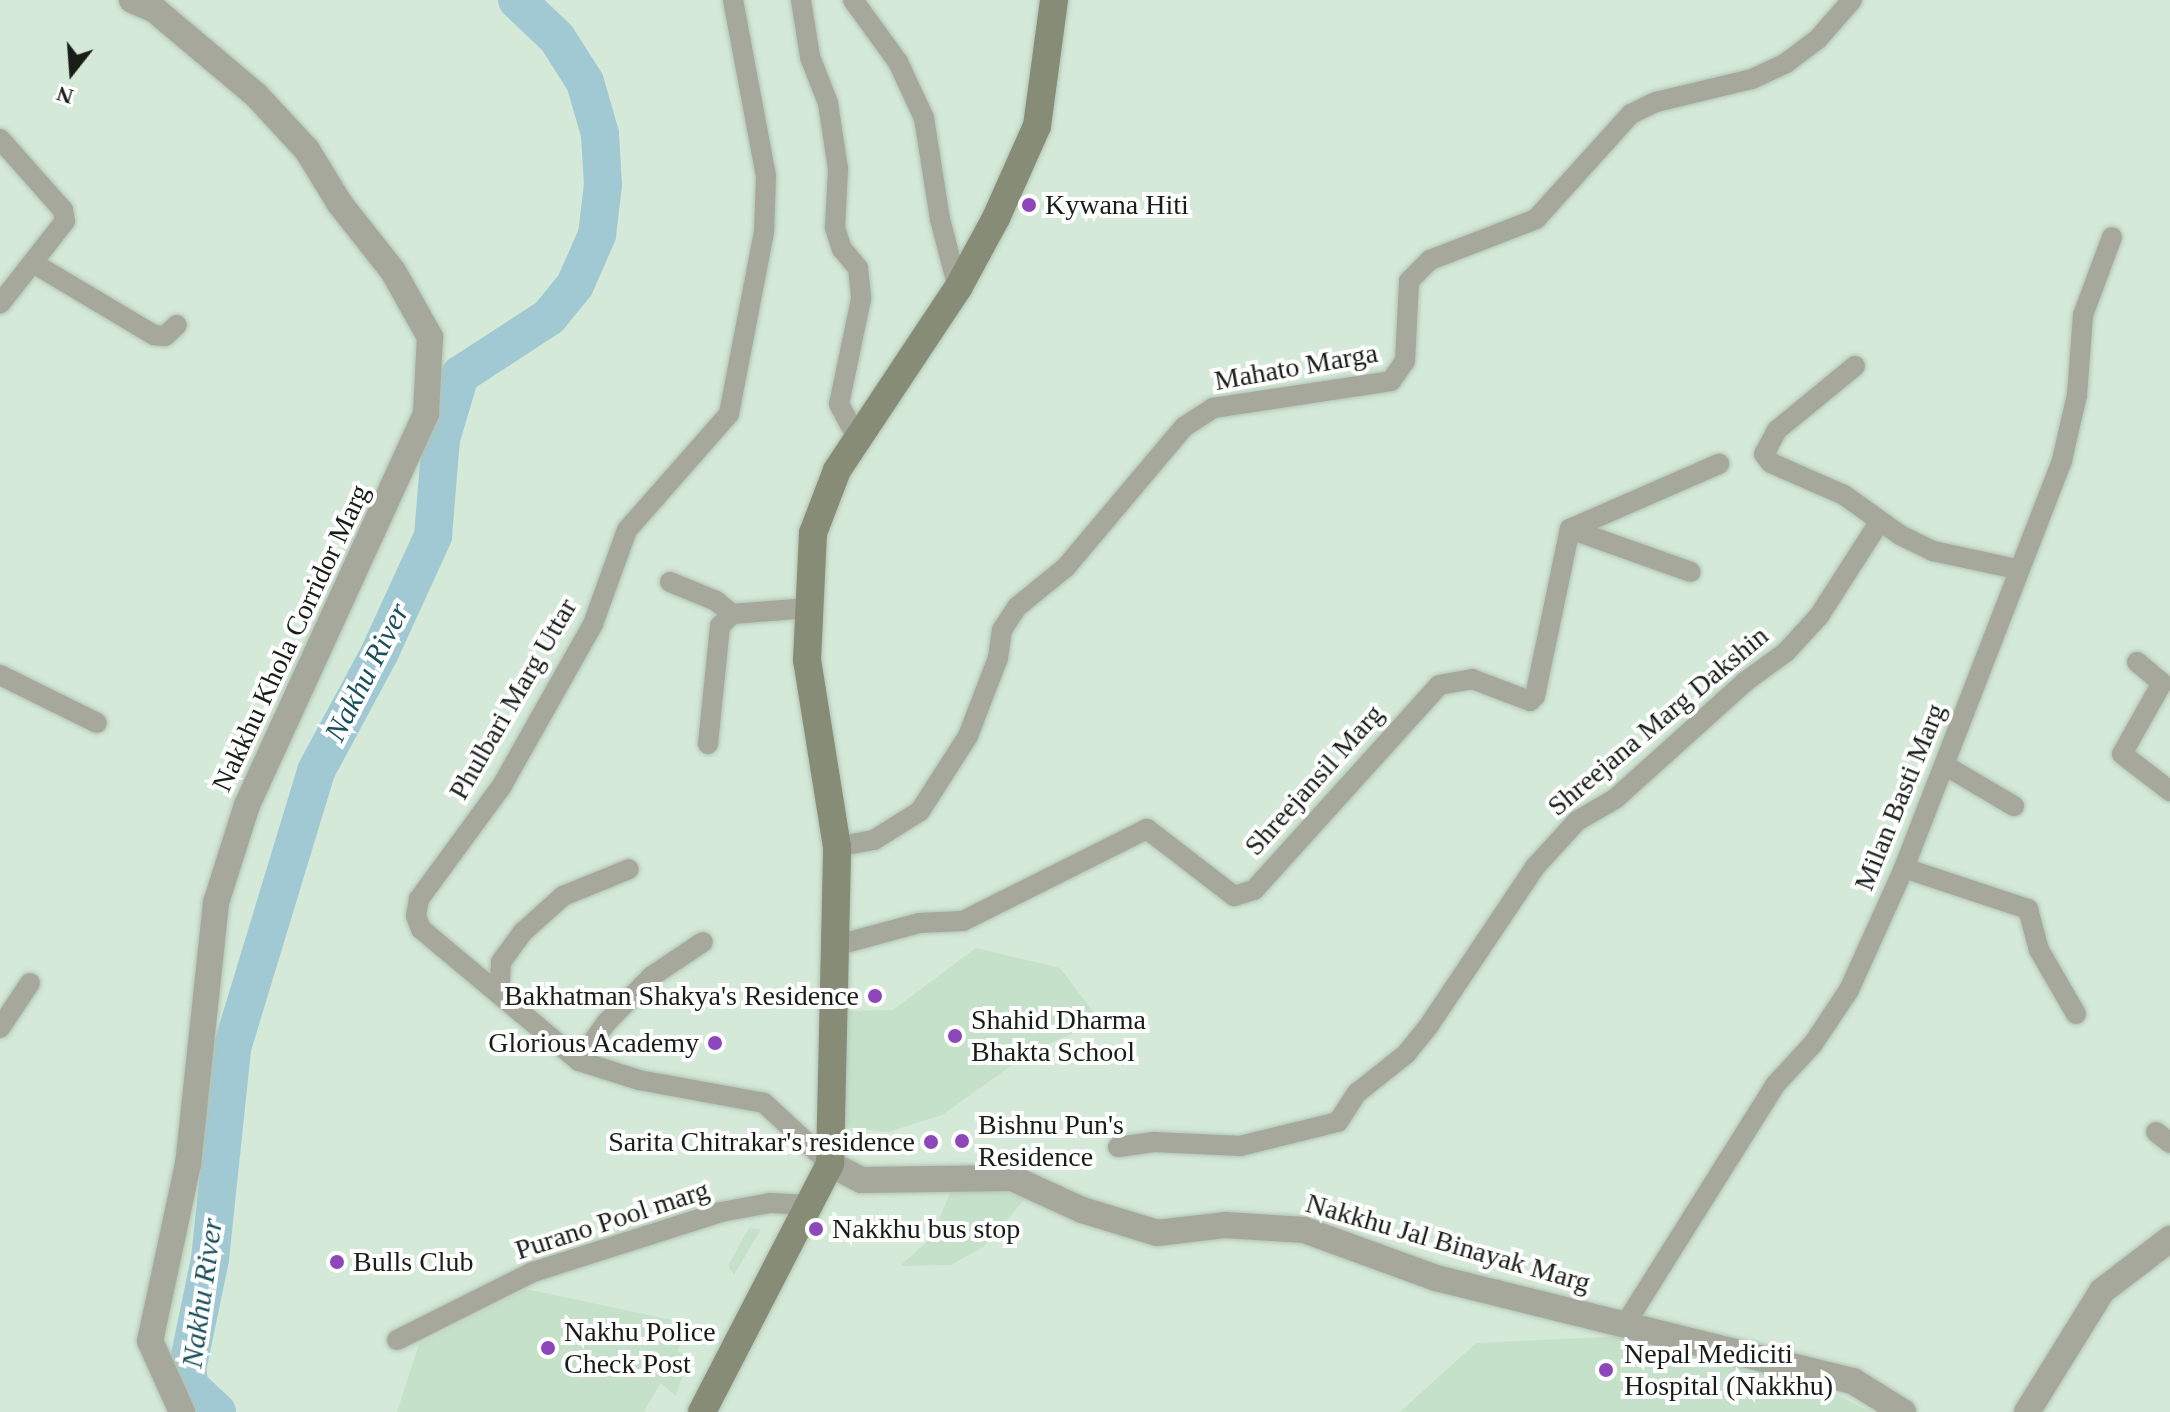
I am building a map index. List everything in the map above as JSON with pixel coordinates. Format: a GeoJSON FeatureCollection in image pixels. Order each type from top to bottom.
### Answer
{"type":"FeatureCollection","features":[{"type":"Feature","properties":{"kind":"main road"},"geometry":{"type":"LineString","coordinates":[[702,1412],[830,1164],[837,847],[807,660],[813,533],[837,470],[958,288],[996,218],[1037,126],[1054,0]]}},
{"type":"Feature","properties":{"kind":"street","name":"Nakkhu Khola Corridor Marg"},"geometry":{"type":"LineString","coordinates":[[132,0],[155,10],[257,96],[307,150],[340,204],[393,271],[430,337],[426,414],[247,805],[216,903],[188,1164],[150,1341],[182,1412]]}},
{"type":"Feature","properties":{"kind":"street","name":"Phulbari Marg Uttar"},"geometry":{"type":"LineString","coordinates":[[499,993],[421,929],[416,916],[419,899],[501,787],[593,624],[627,530],[729,414],[764,232],[766,176],[733,0]]}},
{"type":"Feature","properties":{"kind":"street"},"geometry":{"type":"LineString","coordinates":[[801,0],[810,57],[828,103],[838,169],[835,228],[842,249],[858,268],[861,299],[839,404],[858,439]]}},
{"type":"Feature","properties":{"kind":"street"},"geometry":{"type":"LineString","coordinates":[[853,0],[898,62],[924,118],[940,219],[958,288]]}},
{"type":"Feature","properties":{"kind":"street","name":"Mahato Marga"},"geometry":{"type":"LineString","coordinates":[[837,847],[874,840],[920,811],[968,736],[998,658],[1002,630],[1017,607],[1066,567],[1184,427],[1213,408],[1391,381],[1405,361],[1409,281],[1430,260],[1536,219],[1631,114],[1656,102],[1752,79],[1786,63],[1817,40],[1852,0]]}},
{"type":"Feature","properties":{"kind":"street"},"geometry":{"type":"LineString","coordinates":[[0,139],[63,210],[65,221],[0,304]]}},
{"type":"Feature","properties":{"kind":"street","name":"Milan Basti Marg"},"geometry":{"type":"LineString","coordinates":[[1624,1326],[1775,1085],[1813,1044],[1849,990],[1904,868],[1946,766],[2016,569],[2066,446],[2077,395],[2083,315],[2112,237]]}},
{"type":"Feature","properties":{"kind":"street"},"geometry":{"type":"LineString","coordinates":[[33,263],[154,335],[165,336],[177,325]]}},
{"type":"Feature","properties":{"kind":"street"},"geometry":{"type":"LineString","coordinates":[[1855,366],[1777,430],[1764,454],[1771,463],[1844,495],[1880,521],[1933,551],[2016,569]]}},
{"type":"Feature","properties":{"kind":"street"},"geometry":{"type":"LineString","coordinates":[[1570,529],[1719,464]]}},
{"type":"Feature","properties":{"kind":"street","name":"Shreejana Marg Dakshin"},"geometry":{"type":"LineString","coordinates":[[1118,1147],[1154,1142],[1240,1146],[1338,1122],[1357,1093],[1406,1054],[1430,1024],[1535,867],[1577,821],[1615,799],[1746,681],[1786,652],[1819,616],[1880,521]]}},
{"type":"Feature","properties":{"kind":"street"},"geometry":{"type":"LineString","coordinates":[[1570,529],[1691,572]]}},
{"type":"Feature","properties":{"kind":"street","name":"Shreejansil Marg"},"geometry":{"type":"LineString","coordinates":[[834,946],[919,923],[963,921],[1147,829],[1234,896],[1254,890],[1439,685],[1472,679],[1530,701],[1535,696],[1570,529]]}},
{"type":"Feature","properties":{"kind":"street"},"geometry":{"type":"LineString","coordinates":[[670,582],[716,601],[732,614]]}},
{"type":"Feature","properties":{"kind":"street"},"geometry":{"type":"LineString","coordinates":[[708,744],[720,626],[732,614],[809,608]]}},
{"type":"Feature","properties":{"kind":"street"},"geometry":{"type":"LineString","coordinates":[[2137,662],[2162,683],[2122,754],[2170,791]]}},
{"type":"Feature","properties":{"kind":"street"},"geometry":{"type":"LineString","coordinates":[[0,675],[97,723]]}},
{"type":"Feature","properties":{"kind":"street"},"geometry":{"type":"LineString","coordinates":[[1946,766],[2014,806]]}},
{"type":"Feature","properties":{"kind":"street"},"geometry":{"type":"LineString","coordinates":[[1904,868],[2028,909],[2039,950],[2076,1014]]}},
{"type":"Feature","properties":{"kind":"street"},"geometry":{"type":"LineString","coordinates":[[629,869],[563,896],[523,932],[501,962],[499,993],[579,1061],[639,1080],[764,1103],[830,1164]]}},
{"type":"Feature","properties":{"kind":"street"},"geometry":{"type":"LineString","coordinates":[[579,1061],[606,1023],[652,976],[703,942]]}},
{"type":"Feature","properties":{"kind":"street"},"geometry":{"type":"LineString","coordinates":[[0,1028],[30,983]]}},
{"type":"Feature","properties":{"kind":"street","name":"Nakkhu Jal Binayak Marg"},"geometry":{"type":"LineString","coordinates":[[830,1164],[861,1180],[1012,1178],[1082,1210],[1157,1233],[1225,1225],[1304,1230],[1436,1278],[1624,1326],[1766,1356],[1853,1381],[1903,1412]]}},
{"type":"Feature","properties":{"kind":"street","name":"Purano Pool marg"},"geometry":{"type":"LineString","coordinates":[[397,1340],[533,1272],[721,1212],[770,1203],[809,1205]]}},
{"type":"Feature","properties":{"kind":"street"},"geometry":{"type":"LineString","coordinates":[[2027,1412],[2102,1291],[2170,1239]]}},
{"type":"Feature","properties":{"kind":"shaded area","name":"Shahid Dharma Bhakta School"},"geometry":{"type":"Polygon","coordinates":[[[976,948],[1060,968],[1101,1022],[1033,1050],[942,1115],[888,1132],[844,1127],[841,1011],[893,1010],[976,948]]]}},
{"type":"Feature","properties":{"kind":"shaded area"},"geometry":{"type":"Polygon","coordinates":[[[953,1187],[997,1187],[1025,1199],[983,1247],[951,1265],[900,1266],[930,1239],[953,1187]]]}},
{"type":"Feature","properties":{"kind":"shaded area"},"geometry":{"type":"Polygon","coordinates":[[[749,1228],[761,1229],[734,1275],[728,1266],[749,1228]]]}},
{"type":"Feature","properties":{"kind":"shaded area","name":"Nakhu Police Check Post"},"geometry":{"type":"Polygon","coordinates":[[[526,1289],[691,1324],[677,1351],[689,1356],[676,1396],[660,1383],[644,1412],[397,1412],[419,1344],[526,1289]]]}},
{"type":"Feature","properties":{"kind":"shaded area","name":"Nepal Mediciti Hospital (Nakkhu)"},"geometry":{"type":"Polygon","coordinates":[[[1628,1336],[1814,1384],[1871,1412],[1400,1412],[1476,1343],[1628,1336]]]}},
{"type":"Feature","properties":{"kind":"waterway","name":"Nakhu River"},"geometry":{"type":"LineString","coordinates":[[217,1412],[190,1387],[187,1370],[210,1259],[232,1048],[316,771],[380,652],[433,536],[441,439],[460,375],[549,317],[575,285],[597,235],[603,185],[600,134],[585,82],[557,38],[517,0]]}},
{"type":"Feature","properties":{"kind":"place","name":"Kywana Hiti"},"geometry":{"type":"Point","coordinates":[1029,205]}},
{"type":"Feature","properties":{"kind":"place","name":"Bakhatman Shakya's Residence"},"geometry":{"type":"Point","coordinates":[875,996]}},
{"type":"Feature","properties":{"kind":"place","name":"Shahid Dharma Bhakta School"},"geometry":{"type":"Point","coordinates":[955,1036]}},
{"type":"Feature","properties":{"kind":"place","name":"Glorious Academy"},"geometry":{"type":"Point","coordinates":[715,1043]}},
{"type":"Feature","properties":{"kind":"place","name":"Bishnu Pun's Residence"},"geometry":{"type":"Point","coordinates":[962,1141]}},
{"type":"Feature","properties":{"kind":"place","name":"Sarita Chitrakar's residence"},"geometry":{"type":"Point","coordinates":[931,1142]}},
{"type":"Feature","properties":{"kind":"place","name":"Nakkhu bus stop"},"geometry":{"type":"Point","coordinates":[816,1229]}},
{"type":"Feature","properties":{"kind":"place","name":"Bulls Club"},"geometry":{"type":"Point","coordinates":[337,1262]}},
{"type":"Feature","properties":{"kind":"place","name":"Nakhu Police Check Post"},"geometry":{"type":"Point","coordinates":[548,1348]}},
{"type":"Feature","properties":{"kind":"place","name":"Nepal Mediciti Hospital (Nakkhu)"},"geometry":{"type":"Point","coordinates":[1606,1370]}}]}
